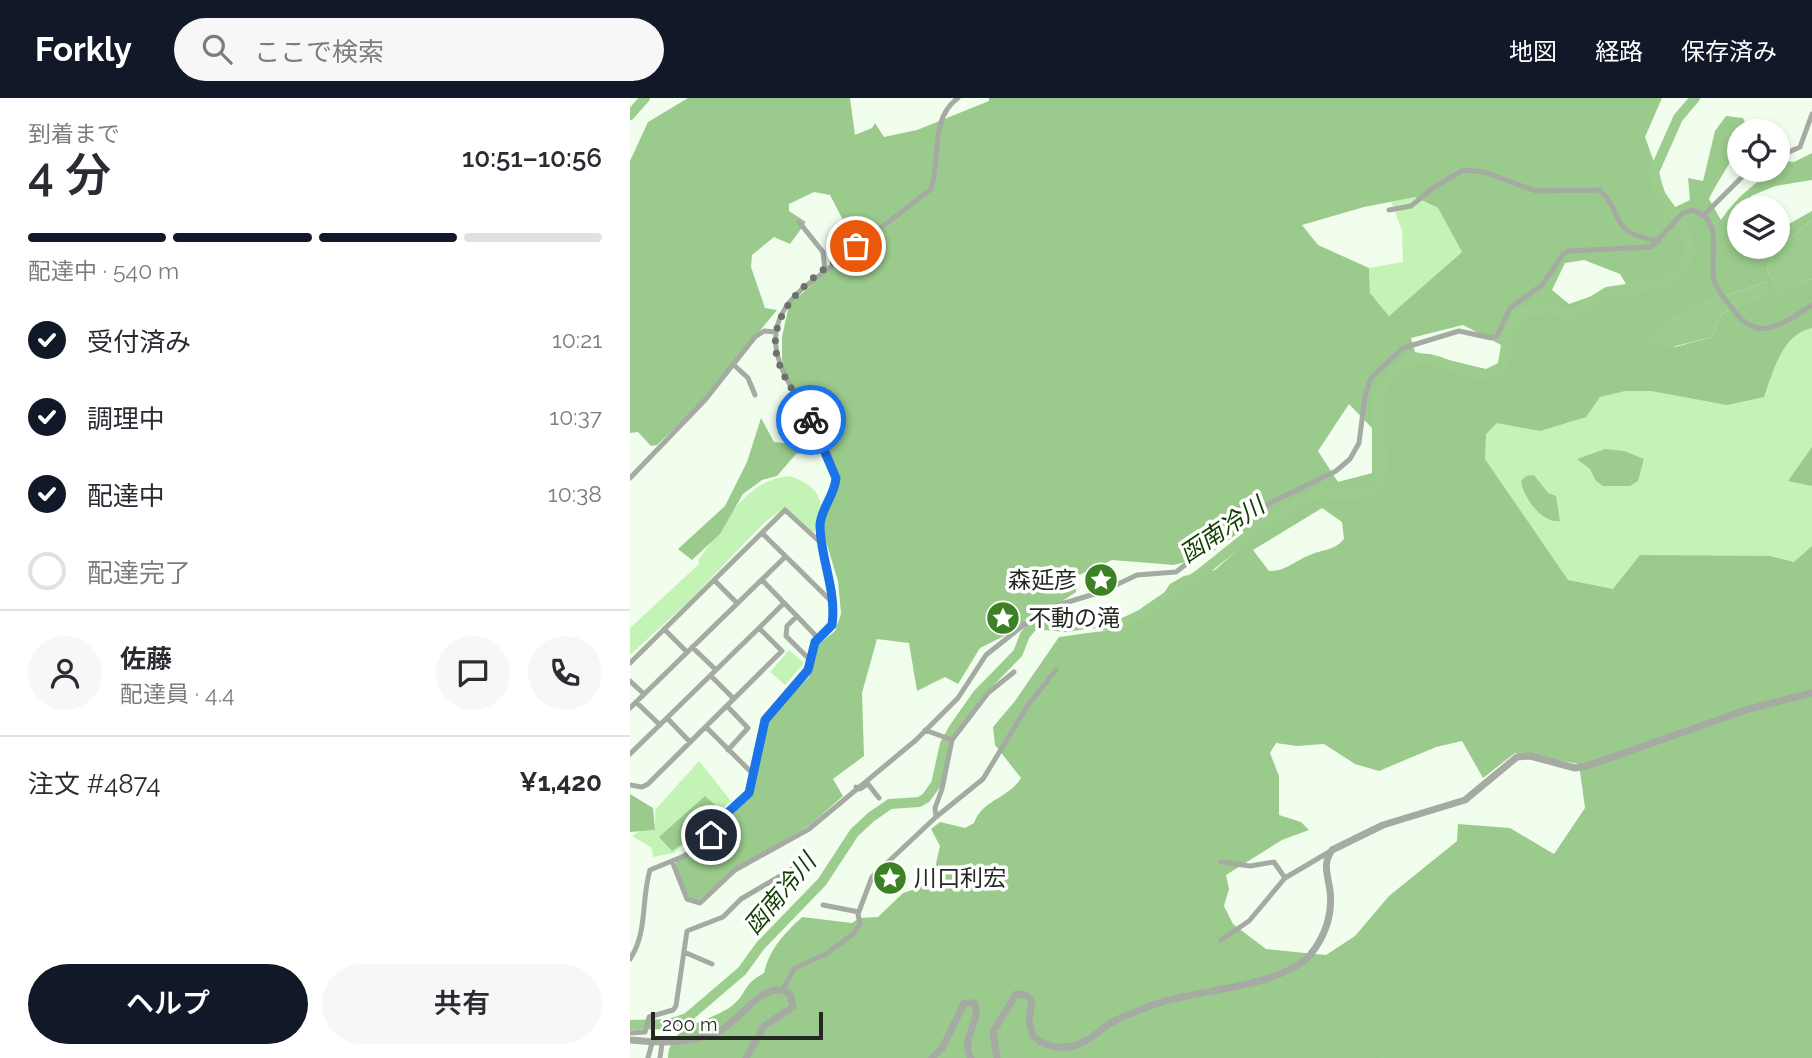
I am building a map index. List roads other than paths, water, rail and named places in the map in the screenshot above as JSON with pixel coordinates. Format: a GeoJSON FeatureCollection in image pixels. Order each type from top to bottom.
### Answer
{"type":"FeatureCollection","features":[{"type":"Feature","properties":{"kind":"street"},"geometry":{"type":"LineString","coordinates":[[630,959],[638,941],[646,908],[648,874],[652,868],[672,861],[711,835],[724,816],[749,793],[755,776],[765,720],[808,670],[812,648],[832,625],[832,603],[821,543],[820,520],[835,486],[835,471],[819,432],[778,361],[776,332],[787,304],[825,270],[931,189],[935,144],[950,104],[958,98]]}},
{"type":"Feature","properties":{"kind":"street"},"geometry":{"type":"LineString","coordinates":[[1790,152],[1800,147],[1812,114]]}},
{"type":"Feature","properties":{"kind":"street"},"geometry":{"type":"LineString","coordinates":[[1390,210],[1411,206],[1454,173],[1478,170],[1536,191],[1599,190],[1607,197],[1616,220],[1628,232],[1659,241]]}},
{"type":"Feature","properties":{"kind":"street"},"geometry":{"type":"LineString","coordinates":[[1704,215],[1737,182]]}},
{"type":"Feature","properties":{"kind":"street"},"geometry":{"type":"LineString","coordinates":[[672,861],[687,899],[700,903],[735,870],[809,829],[925,730],[958,698],[986,655],[1025,624],[1058,605],[1101,592],[1137,575],[1176,572],[1258,509],[1336,471],[1350,459],[1359,443],[1365,396],[1371,378],[1403,348],[1459,331],[1472,331],[1490,338],[1497,335],[1510,308],[1542,285],[1563,254],[1569,251],[1642,250],[1659,241],[1674,222],[1689,210],[1704,215],[1714,232],[1714,283],[1739,319],[1752,329],[1773,328],[1812,305]]}},
{"type":"Feature","properties":{"kind":"street"},"geometry":{"type":"LineString","coordinates":[[799,222],[823,252],[825,270]]}},
{"type":"Feature","properties":{"kind":"street"},"geometry":{"type":"LineString","coordinates":[[630,478],[759,334],[776,332]]}},
{"type":"Feature","properties":{"kind":"street"},"geometry":{"type":"LineString","coordinates":[[734,365],[748,378],[755,395]]}},
{"type":"Feature","properties":{"kind":"street"},"geometry":{"type":"LineString","coordinates":[[748,378],[754,371]]}},
{"type":"Feature","properties":{"kind":"street"},"geometry":{"type":"LineString","coordinates":[[630,663],[785,510],[821,543]]}},
{"type":"Feature","properties":{"kind":"street"},"geometry":{"type":"LineString","coordinates":[[762,533],[832,603]]}},
{"type":"Feature","properties":{"kind":"street"},"geometry":{"type":"LineString","coordinates":[[630,708],[785,556]]}},
{"type":"Feature","properties":{"kind":"street"},"geometry":{"type":"LineString","coordinates":[[714,580],[737,603]]}},
{"type":"Feature","properties":{"kind":"street"},"geometry":{"type":"LineString","coordinates":[[762,580],[818,638]]}},
{"type":"Feature","properties":{"kind":"street"},"geometry":{"type":"LineString","coordinates":[[630,754],[784,603]]}},
{"type":"Feature","properties":{"kind":"street"},"geometry":{"type":"LineString","coordinates":[[797,615],[787,626],[786,636],[811,661]]}},
{"type":"Feature","properties":{"kind":"street"},"geometry":{"type":"LineString","coordinates":[[630,785],[642,787],[648,784],[782,651],[759,628]]}},
{"type":"Feature","properties":{"kind":"street"},"geometry":{"type":"LineString","coordinates":[[664,629],[716,670]]}},
{"type":"Feature","properties":{"kind":"street"},"geometry":{"type":"LineString","coordinates":[[630,1040],[662,1044],[718,1032],[732,1023],[757,998],[782,990],[795,968],[826,954],[853,934],[860,924],[859,912],[873,877],[936,817],[983,779],[1028,705],[1056,670]]}},
{"type":"Feature","properties":{"kind":"street"},"geometry":{"type":"LineString","coordinates":[[936,817],[934,808],[942,789],[952,740],[988,693],[1014,672]]}},
{"type":"Feature","properties":{"kind":"street"},"geometry":{"type":"LineString","coordinates":[[711,676],[734,699]]}},
{"type":"Feature","properties":{"kind":"street"},"geometry":{"type":"LineString","coordinates":[[630,681],[644,695]]}},
{"type":"Feature","properties":{"kind":"street"},"geometry":{"type":"LineString","coordinates":[[1221,940],[1249,922],[1285,878],[1332,850],[1383,825],[1465,800],[1517,757],[1530,756],[1576,768],[1587,766],[1749,709],[1812,693]]}},
{"type":"Feature","properties":{"kind":"street"},"geometry":{"type":"LineString","coordinates":[[636,702],[660,725]]}},
{"type":"Feature","properties":{"kind":"street"},"geometry":{"type":"LineString","coordinates":[[727,706],[748,728],[728,750]]}},
{"type":"Feature","properties":{"kind":"street"},"geometry":{"type":"LineString","coordinates":[[667,718],[690,742]]}},
{"type":"Feature","properties":{"kind":"street"},"geometry":{"type":"LineString","coordinates":[[706,727],[755,776]]}},
{"type":"Feature","properties":{"kind":"street"},"geometry":{"type":"LineString","coordinates":[[925,730],[952,740]]}},
{"type":"Feature","properties":{"kind":"street"},"geometry":{"type":"LineString","coordinates":[[856,787],[860,789],[868,784],[878,798]]}},
{"type":"Feature","properties":{"kind":"street"},"geometry":{"type":"LineString","coordinates":[[997,1058],[993,1032],[1016,994],[1027,995],[1032,1001],[1029,1021],[1033,1036],[1047,1045],[1066,1047],[1081,1043],[1113,1022],[1168,999],[1245,984],[1302,962],[1320,940],[1329,917],[1331,893],[1325,868],[1332,850]]}},
{"type":"Feature","properties":{"kind":"street"},"geometry":{"type":"LineString","coordinates":[[630,1033],[645,1031],[649,1017],[673,1010],[677,1006],[687,931],[723,917],[741,899],[804,862]]}},
{"type":"Feature","properties":{"kind":"street"},"geometry":{"type":"LineString","coordinates":[[1221,862],[1250,866],[1274,862],[1285,878]]}},
{"type":"Feature","properties":{"kind":"street"},"geometry":{"type":"LineString","coordinates":[[873,877],[885,891]]}},
{"type":"Feature","properties":{"kind":"street"},"geometry":{"type":"LineString","coordinates":[[823,905],[859,912]]}},
{"type":"Feature","properties":{"kind":"street"},"geometry":{"type":"LineString","coordinates":[[684,952],[712,964]]}},
{"type":"Feature","properties":{"kind":"street"},"geometry":{"type":"LineString","coordinates":[[746,1058],[764,1026],[793,1007],[790,994],[782,990]]}},
{"type":"Feature","properties":{"kind":"street"},"geometry":{"type":"LineString","coordinates":[[932,1058],[943,1047],[964,1003],[969,1001],[974,1003],[976,1010],[967,1044],[971,1058]]}},
{"type":"Feature","properties":{"kind":"street"},"geometry":{"type":"LineString","coordinates":[[648,1058],[652,1043]]}},
{"type":"Feature","properties":{"kind":"street"},"geometry":{"type":"LineString","coordinates":[[660,1058],[662,1044]]}},
{"type":"Feature","properties":{"kind":"waterway"},"geometry":{"type":"LineString","coordinates":[[630,115],[645,98]]}},
{"type":"Feature","properties":{"kind":"waterway","name":"函南冷川"},"geometry":{"type":"LineString","coordinates":[[630,1025],[669,1024],[687,1018],[742,971],[761,945],[822,882],[854,833],[871,817],[890,804],[919,802],[926,798],[936,784],[945,744],[954,728],[978,694],[1018,653],[1025,635],[1034,624],[1066,627],[1092,623],[1109,626],[1121,624],[1140,615],[1201,573],[1260,526],[1303,500],[1320,493],[1354,496],[1376,489],[1383,463],[1378,397],[1384,385],[1399,368],[1413,360],[1441,362],[1482,375],[1495,372],[1505,358],[1509,328],[1523,312],[1547,309],[1572,314],[1607,292],[1666,283],[1683,268],[1689,252],[1687,232],[1659,193],[1654,172],[1678,118],[1695,98]]}},
{"type":"Feature","properties":{"kind":"waterway"},"geometry":{"type":"LineString","coordinates":[[1633,287],[1648,317],[1661,327]]}},
{"type":"Feature","properties":{"kind":"waterway"},"geometry":{"type":"LineString","coordinates":[[1380,1058],[1447,1038],[1489,1011],[1540,1003],[1577,990],[1601,977],[1646,940],[1658,935],[1692,935],[1706,929],[1739,906],[1812,844]]}},
{"type":"Feature","properties":{"kind":"place","name":"森延彦"},"geometry":{"type":"Point","coordinates":[1101,580]}},
{"type":"Feature","properties":{"kind":"place","name":"不動の滝"},"geometry":{"type":"Point","coordinates":[1003,618]}},
{"type":"Feature","properties":{"kind":"place","name":"川口利宏"},"geometry":{"type":"Point","coordinates":[890,878]}}]}
